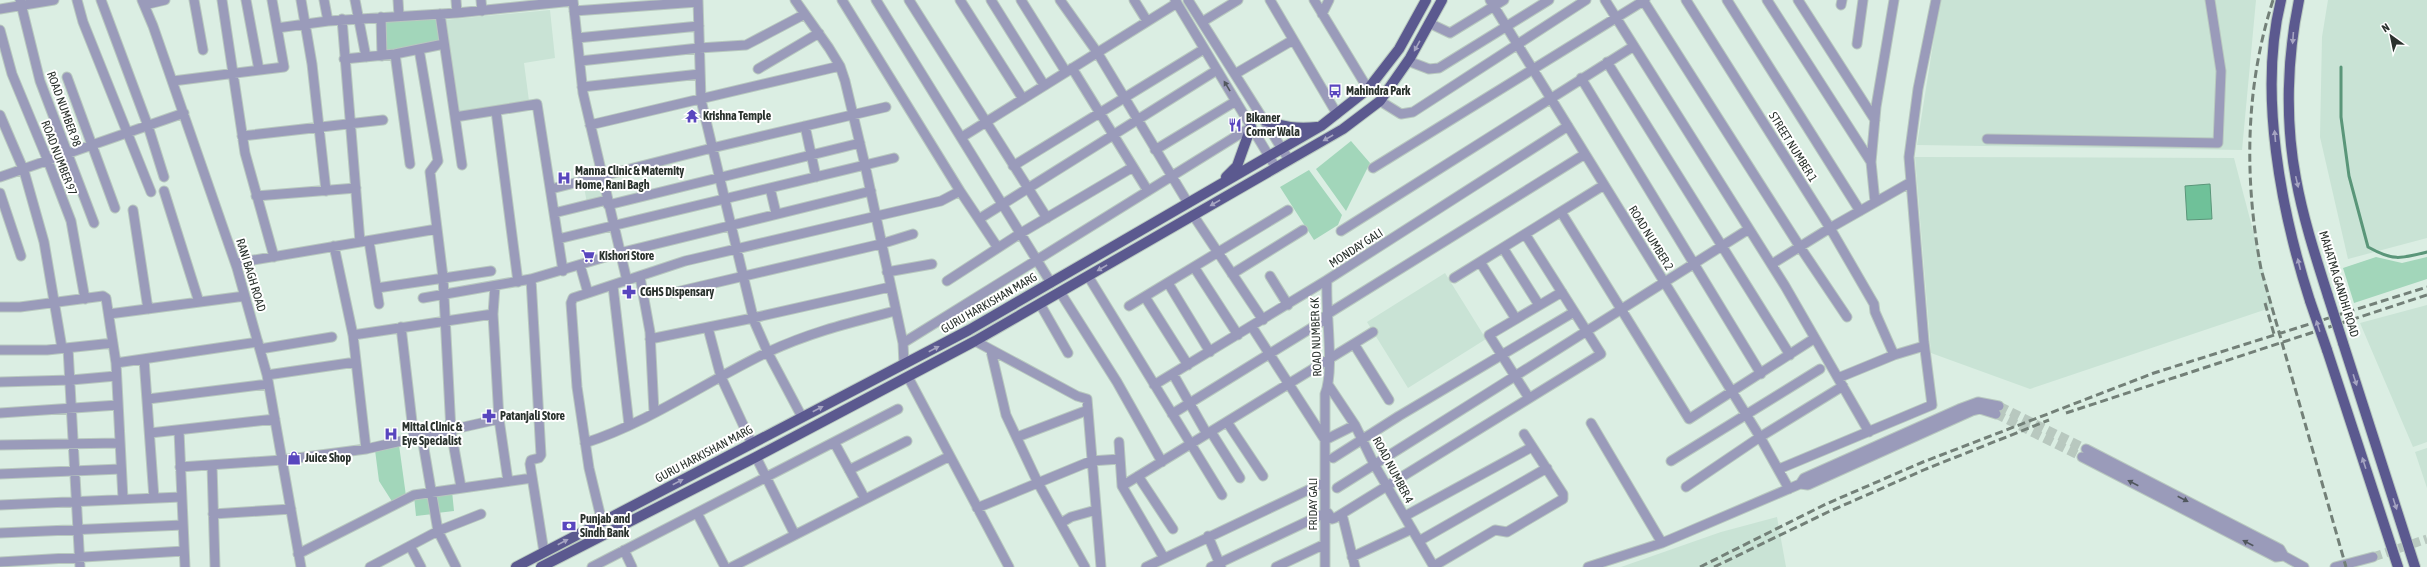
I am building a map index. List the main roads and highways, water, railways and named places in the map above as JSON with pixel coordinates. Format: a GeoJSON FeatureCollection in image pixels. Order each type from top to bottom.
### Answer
{"type":"FeatureCollection","features":[{"type":"Feature","properties":{"kind":"main road","name":"GURU HARKISHAN MARG"},"geometry":{"type":"LineString","coordinates":[[516,567],[969,330],[1320,126],[1368,89],[1399,49],[1426,0]]}},
{"type":"Feature","properties":{"kind":"main road","name":"GURU HARKISHAN MARG"},"geometry":{"type":"LineString","coordinates":[[541,567],[912,375],[1040,304],[1343,129],[1380,101],[1408,61],[1442,0]]}},
{"type":"Feature","properties":{"kind":"main road"},"geometry":{"type":"LineString","coordinates":[[2281,0],[2275,23],[2273,66],[2276,152],[2280,182],[2310,301],[2398,567]]}},
{"type":"Feature","properties":{"kind":"main road","name":"MAHATMA GANDHI ROAD"},"geometry":{"type":"LineString","coordinates":[[2299,0],[2293,28],[2289,114],[2296,178],[2328,296],[2415,567]]}},
{"type":"Feature","properties":{"kind":"main road"},"geometry":{"type":"LineString","coordinates":[[1264,120],[1283,127],[1299,129],[1320,126]]}},
{"type":"Feature","properties":{"kind":"main road"},"geometry":{"type":"LineString","coordinates":[[1218,186],[1237,166],[1252,127]]}},
{"type":"Feature","properties":{"kind":"main road"},"geometry":{"type":"LineString","coordinates":[[906,363],[912,375]]}},
{"type":"Feature","properties":{"kind":"main road"},"geometry":{"type":"LineString","coordinates":[[892,371],[898,382]]}},
{"type":"Feature","properties":{"kind":"waterway"},"geometry":{"type":"LineString","coordinates":[[2341,67],[2341,117],[2349,176],[2368,247],[2391,257],[2403,257],[2427,252]]}},
{"type":"Feature","properties":{"kind":"tunnel"},"geometry":{"type":"LineString","coordinates":[[1999,406],[2086,449]]}},
{"type":"Feature","properties":{"kind":"tunnel"},"geometry":{"type":"LineString","coordinates":[[1996,414],[2082,457]]}},
{"type":"Feature","properties":{"kind":"tunnel"},"geometry":{"type":"LineString","coordinates":[[2373,557],[2427,539]]}},
{"type":"Feature","properties":{"kind":"railway"},"geometry":{"type":"LineString","coordinates":[[2273,0],[2257,66],[2252,100],[2250,167],[2255,235],[2261,269],[2346,567]]}},
{"type":"Feature","properties":{"kind":"railway"},"geometry":{"type":"LineString","coordinates":[[1700,567],[1826,504],[1923,462],[2154,373],[2427,287]]}},
{"type":"Feature","properties":{"kind":"railway"},"geometry":{"type":"LineString","coordinates":[[2066,413],[2427,295]]}},
{"type":"Feature","properties":{"kind":"railway"},"geometry":{"type":"LineString","coordinates":[[2265,303],[2274,334]]}},
{"type":"Feature","properties":{"kind":"railway"},"geometry":{"type":"LineString","coordinates":[[1714,567],[1828,512],[1926,469],[2049,420]]}},
{"type":"Feature","properties":{"kind":"place","name":"Mahindra Park"},"geometry":{"type":"Point","coordinates":[1335,91]}},
{"type":"Feature","properties":{"kind":"place","name":"Krishna Temple"},"geometry":{"type":"Point","coordinates":[692,116]}},
{"type":"Feature","properties":{"kind":"place","name":"Bikaner Corner Wala"},"geometry":{"type":"Point","coordinates":[1235,125]}},
{"type":"Feature","properties":{"kind":"place","name":"Manna Clinic & Maternity Home, Rani Bagh"},"geometry":{"type":"Point","coordinates":[564,178]}},
{"type":"Feature","properties":{"kind":"place","name":"Kishori Store"},"geometry":{"type":"Point","coordinates":[588,256]}},
{"type":"Feature","properties":{"kind":"place","name":"CGHS Dispensary"},"geometry":{"type":"Point","coordinates":[629,292]}},
{"type":"Feature","properties":{"kind":"place","name":"Patanjali Store"},"geometry":{"type":"Point","coordinates":[489,416]}},
{"type":"Feature","properties":{"kind":"place","name":"Mittal Clinic & Eye Specialist"},"geometry":{"type":"Point","coordinates":[391,434]}},
{"type":"Feature","properties":{"kind":"place","name":"Juice Shop"},"geometry":{"type":"Point","coordinates":[294,458]}},
{"type":"Feature","properties":{"kind":"place","name":"Punjab and Sindh Bank"},"geometry":{"type":"Point","coordinates":[569,526]}}]}
